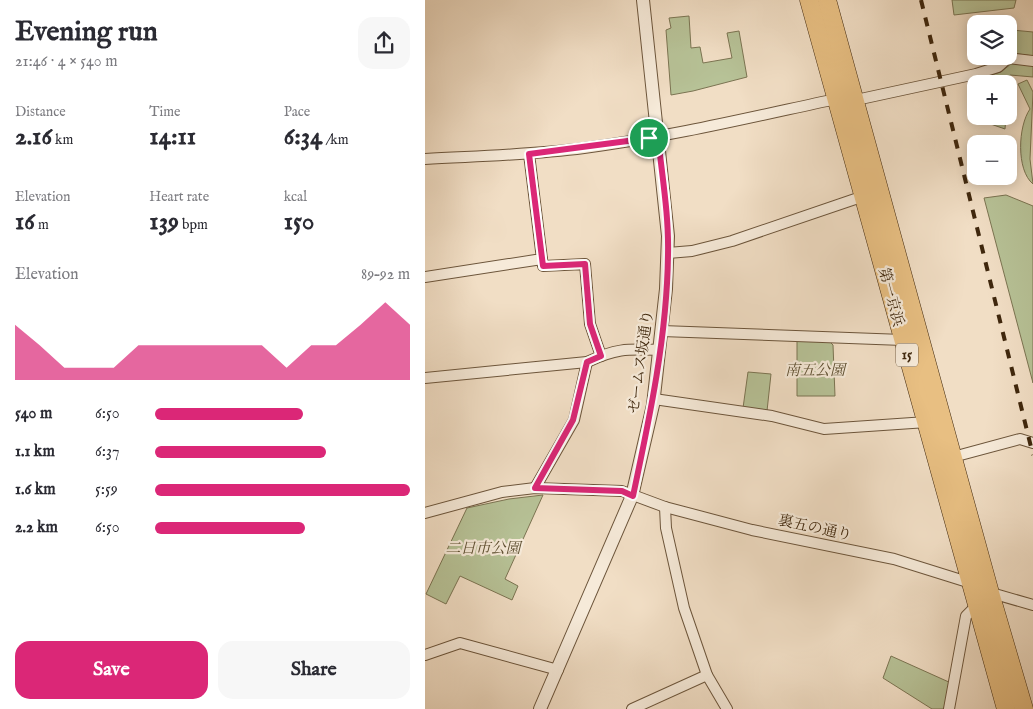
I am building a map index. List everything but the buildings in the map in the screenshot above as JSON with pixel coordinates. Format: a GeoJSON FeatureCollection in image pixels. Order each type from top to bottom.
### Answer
{"type":"FeatureCollection","features":[{"type":"Feature","properties":{"kind":"highway","name":"第一京浜"},"geometry":{"type":"LineString","coordinates":[[809,0],[972,582],[984,599],[1024,709]]}},
{"type":"Feature","properties":{"kind":"highway","name":"第一京浜"},"geometry":{"type":"LineString","coordinates":[[827,0],[953,457],[1006,709]]}},
{"type":"Feature","properties":{"kind":"street","name":"ゼームス坂通り"},"geometry":{"type":"LineString","coordinates":[[540,709],[633,496],[654,399],[662,332],[668,253],[643,0]]}},
{"type":"Feature","properties":{"kind":"street"},"geometry":{"type":"LineString","coordinates":[[856,100],[998,68],[1008,58],[1033,61]]}},
{"type":"Feature","properties":{"kind":"street"},"geometry":{"type":"LineString","coordinates":[[425,159],[529,154],[658,137],[836,99]]}},
{"type":"Feature","properties":{"kind":"street"},"geometry":{"type":"LineString","coordinates":[[529,154],[543,266],[585,264],[590,324],[601,356]]}},
{"type":"Feature","properties":{"kind":"street"},"geometry":{"type":"LineString","coordinates":[[668,253],[692,251],[732,241],[864,196]]}},
{"type":"Feature","properties":{"kind":"street"},"geometry":{"type":"LineString","coordinates":[[425,277],[542,260]]}},
{"type":"Feature","properties":{"kind":"street"},"geometry":{"type":"LineString","coordinates":[[662,332],[903,340]]}},
{"type":"Feature","properties":{"kind":"street"},"geometry":{"type":"LineString","coordinates":[[425,378],[587,362],[609,352],[624,350],[659,350]]}},
{"type":"Feature","properties":{"kind":"street"},"geometry":{"type":"LineString","coordinates":[[535,488],[573,420],[587,362]]}},
{"type":"Feature","properties":{"kind":"street"},"geometry":{"type":"LineString","coordinates":[[654,399],[772,416],[824,429],[927,422]]}},
{"type":"Feature","properties":{"kind":"street"},"geometry":{"type":"LineString","coordinates":[[953,457],[1020,439],[1033,443]]}},
{"type":"Feature","properties":{"kind":"street","name":"裏五の通り"},"geometry":{"type":"LineString","coordinates":[[425,513],[503,492],[535,488],[622,491],[665,507],[752,530],[894,559],[972,582]]}},
{"type":"Feature","properties":{"kind":"street"},"geometry":{"type":"LineString","coordinates":[[665,507],[666,528],[684,608],[707,675],[727,709]]}},
{"type":"Feature","properties":{"kind":"street"},"geometry":{"type":"LineString","coordinates":[[949,709],[966,616],[984,599],[1033,605]]}},
{"type":"Feature","properties":{"kind":"street"},"geometry":{"type":"LineString","coordinates":[[425,655],[460,643],[558,670]]}},
{"type":"Feature","properties":{"kind":"street"},"geometry":{"type":"LineString","coordinates":[[632,709],[707,675]]}},
{"type":"Feature","properties":{"kind":"green space"},"geometry":{"type":"Polygon","coordinates":[[[952,0],[1016,0],[1014,8],[954,15],[952,0]]]}},
{"type":"Feature","properties":{"kind":"green space"},"geometry":{"type":"Polygon","coordinates":[[[689,16],[691,48],[700,47],[703,63],[732,58],[727,33],[739,31],[747,77],[671,95],[666,30],[671,28],[669,18],[689,16]]]}},
{"type":"Feature","properties":{"kind":"green space"},"geometry":{"type":"Polygon","coordinates":[[[1017,30],[1033,32],[1033,56],[1017,54],[1017,30]]]}},
{"type":"Feature","properties":{"kind":"green space"},"geometry":{"type":"Polygon","coordinates":[[[1033,64],[1033,77],[990,75],[1001,72],[1010,65],[1033,64]]]}},
{"type":"Feature","properties":{"kind":"green space"},"geometry":{"type":"Polygon","coordinates":[[[1027,80],[1033,92],[1030,159],[1033,184],[1027,177],[1021,159],[1021,137],[1030,109],[1018,84],[1027,80]]]}},
{"type":"Feature","properties":{"kind":"green space"},"geometry":{"type":"Polygon","coordinates":[[[994,125],[1005,125],[1005,129],[994,125]]]}},
{"type":"Feature","properties":{"kind":"green space"},"geometry":{"type":"Polygon","coordinates":[[[1006,195],[1033,206],[1033,383],[984,198],[1006,195]]]}},
{"type":"Feature","properties":{"kind":"green space","name":"南五公園"},"geometry":{"type":"Polygon","coordinates":[[[797,339],[828,340],[833,345],[835,396],[797,396],[797,339]]]}},
{"type":"Feature","properties":{"kind":"green space"},"geometry":{"type":"Polygon","coordinates":[[[748,372],[771,374],[767,411],[743,408],[748,372]]]}},
{"type":"Feature","properties":{"kind":"green space","name":"二日市公園"},"geometry":{"type":"Polygon","coordinates":[[[543,495],[505,579],[518,586],[512,600],[460,576],[446,604],[426,594],[467,508],[509,499],[543,495]]]}},
{"type":"Feature","properties":{"kind":"green space"},"geometry":{"type":"Polygon","coordinates":[[[891,656],[951,683],[947,704],[943,709],[932,709],[883,678],[891,656]]]}},
{"type":"Feature","properties":{"kind":"railway"},"geometry":{"type":"LineString","coordinates":[[921,0],[1033,455]]}},
{"type":"Feature","properties":{"kind":"route"},"geometry":{"type":"LineString","coordinates":[[658,137],[667,220],[668,271],[653,405],[633,496],[622,491],[535,488],[573,420],[587,362],[601,356],[590,324],[585,264],[543,266],[529,154],[649,138],[658,137]]}}]}
